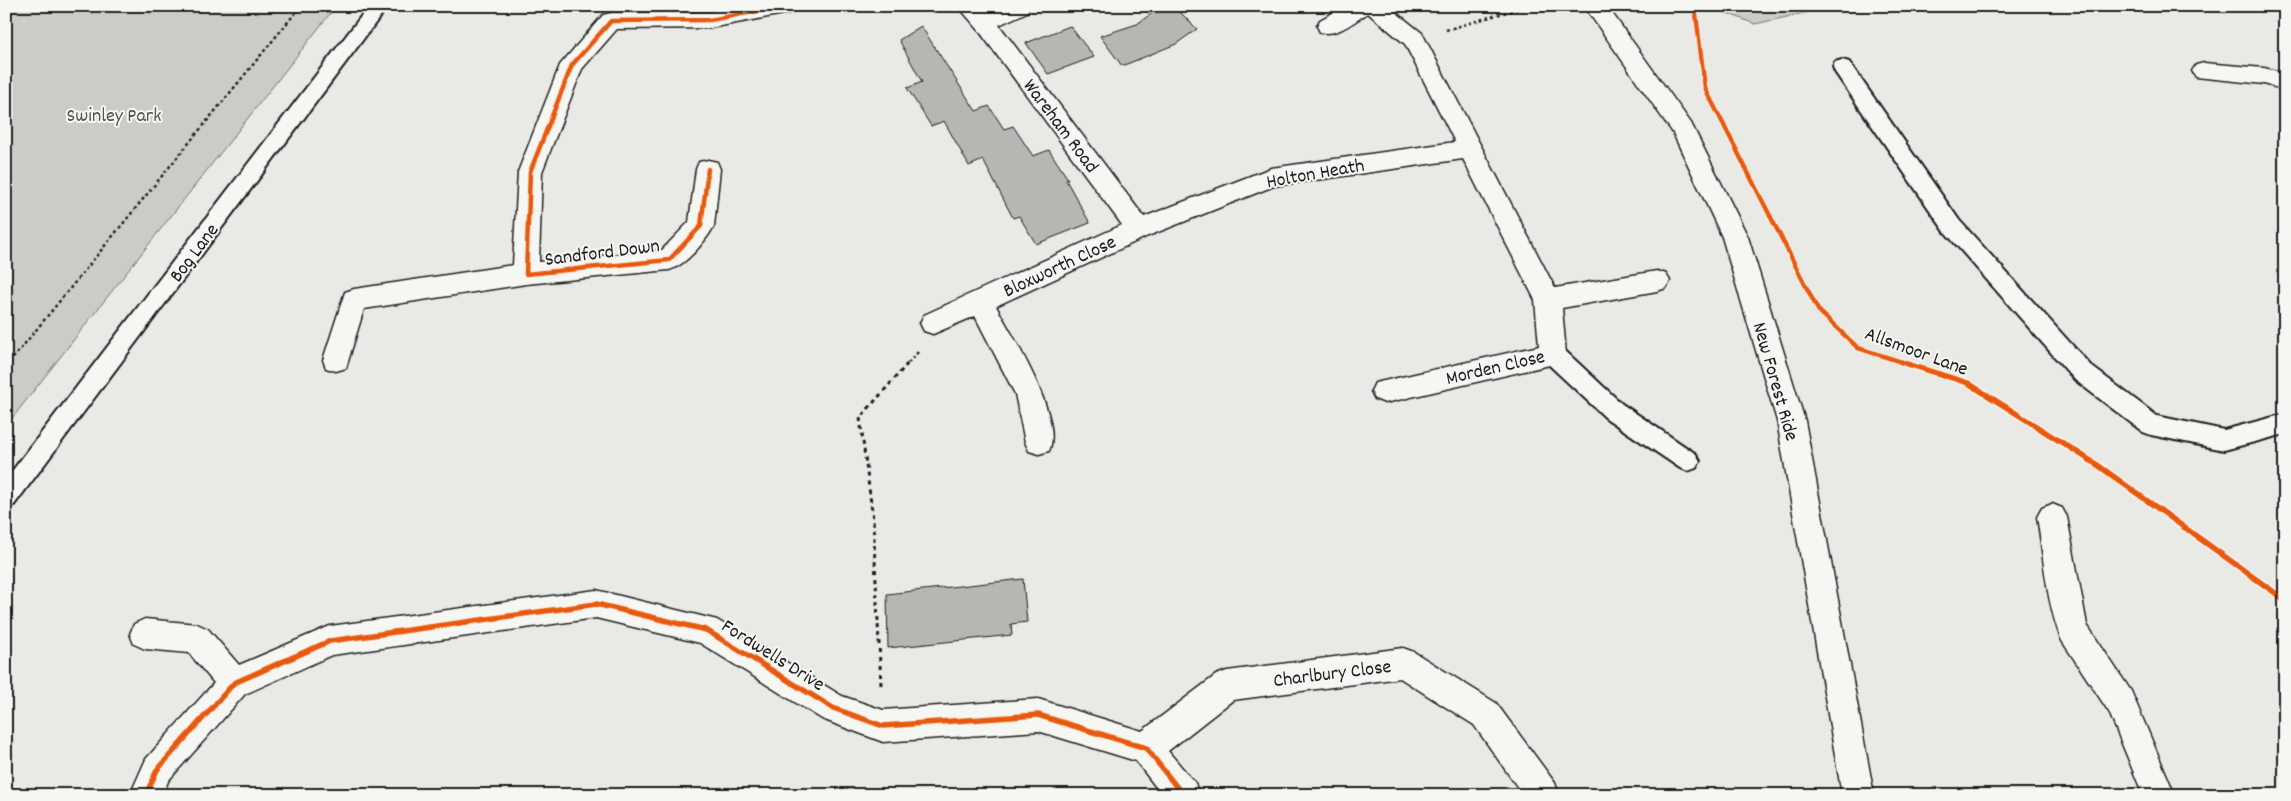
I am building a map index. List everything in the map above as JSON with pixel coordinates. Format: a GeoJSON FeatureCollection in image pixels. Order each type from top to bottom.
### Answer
{"type":"FeatureCollection","features":[{"type":"Feature","properties":{"kind":"street","name":"Sandford Down"},"geometry":{"type":"LineString","coordinates":[[526,274],[530,172],[572,65],[606,14],[710,20],[784,6]]}},
{"type":"Feature","properties":{"kind":"street","name":"Wareham Road"},"geometry":{"type":"LineString","coordinates":[[1020,6],[977,14],[1139,229]]}},
{"type":"Feature","properties":{"kind":"street"},"geometry":{"type":"LineString","coordinates":[[1328,26],[1364,6]]}},
{"type":"Feature","properties":{"kind":"street"},"geometry":{"type":"LineString","coordinates":[[1373,6],[1414,39]]}},
{"type":"Feature","properties":{"kind":"street","name":"New Forest Ride"},"geometry":{"type":"LineString","coordinates":[[1595,6],[1682,129],[1735,237],[1792,421],[1858,795]]}},
{"type":"Feature","properties":{"kind":"street","name":"Morden Close"},"geometry":{"type":"LineString","coordinates":[[1384,391],[1553,354],[1548,300],[1414,39]]}},
{"type":"Feature","properties":{"kind":"street"},"geometry":{"type":"LineString","coordinates":[[2204,72],[2264,76],[2285,82]]}},
{"type":"Feature","properties":{"kind":"street","name":"Holton Heath"},"geometry":{"type":"LineString","coordinates":[[1139,229],[1271,177],[1470,149]]}},
{"type":"Feature","properties":{"kind":"street","name":"Sandford Down"},"geometry":{"type":"LineString","coordinates":[[336,360],[354,300],[526,274],[669,260],[701,226],[708,169]]}},
{"type":"Feature","properties":{"kind":"street","name":"Bloxworth Close"},"geometry":{"type":"LineString","coordinates":[[933,323],[1139,229]]}},
{"type":"Feature","properties":{"kind":"street"},"geometry":{"type":"LineString","coordinates":[[1548,300],[1657,281]]}},
{"type":"Feature","properties":{"kind":"street","name":"Bloxworth Close"},"geometry":{"type":"LineString","coordinates":[[980,301],[1030,393],[1038,442]]}},
{"type":"Feature","properties":{"kind":"street"},"geometry":{"type":"LineString","coordinates":[[2052,517],[2067,608],[2073,630],[2120,702],[2159,795]]}},
{"type":"Feature","properties":{"kind":"street","name":"Fordwells Drive"},"geometry":{"type":"LineString","coordinates":[[146,795],[157,770],[234,683],[330,641],[596,604],[706,630],[833,708],[883,726],[1038,715],[1146,748]]}},
{"type":"Feature","properties":{"kind":"street"},"geometry":{"type":"LineString","coordinates":[[145,634],[198,639],[234,683]]}},
{"type":"Feature","properties":{"kind":"street","name":"Charlbury Close"},"geometry":{"type":"LineString","coordinates":[[1146,748],[1226,686],[1404,663],[1485,714],[1543,795]]}},
{"type":"Feature","properties":{"kind":"street"},"geometry":{"type":"LineString","coordinates":[[1146,748],[1183,795]]}},
{"type":"Feature","properties":{"kind":"lane","name":"Bog Lane"},"geometry":{"type":"LineString","coordinates":[[6,498],[379,6]]}},
{"type":"Feature","properties":{"kind":"lane"},"geometry":{"type":"LineString","coordinates":[[1842,67],[1952,226],[2083,373],[2151,425],[2224,440],[2285,424]]}},
{"type":"Feature","properties":{"kind":"lane"},"geometry":{"type":"LineString","coordinates":[[1553,354],[1614,411],[1688,461]]}},
{"type":"Feature","properties":{"kind":"path"},"geometry":{"type":"LineString","coordinates":[[6,367],[302,6]]}},
{"type":"Feature","properties":{"kind":"path"},"geometry":{"type":"LineString","coordinates":[[1414,39],[1527,6]]}},
{"type":"Feature","properties":{"kind":"path"},"geometry":{"type":"LineString","coordinates":[[883,726],[873,519],[860,418],[924,345],[933,323]]}},
{"type":"Feature","properties":{"kind":"green space","name":"Swinley Park"},"geometry":{"type":"Polygon","coordinates":[[[6,6],[336,6],[6,426],[6,6]]]}},
{"type":"Feature","properties":{"kind":"green space"},"geometry":{"type":"Polygon","coordinates":[[[1709,6],[1836,6],[1755,24],[1709,6]]]}},
{"type":"Feature","properties":{"kind":"building"},"geometry":{"type":"Polygon","coordinates":[[[1162,6],[1174,6],[1197,29],[1176,44],[1122,66],[1100,36],[1137,24],[1162,6]]]}},
{"type":"Feature","properties":{"kind":"building"},"geometry":{"type":"Polygon","coordinates":[[[921,26],[976,111],[989,106],[1004,129],[1013,126],[1033,156],[1049,150],[1068,179],[1066,180],[1090,223],[1036,244],[1019,216],[1013,218],[983,160],[969,166],[944,121],[931,126],[907,88],[922,82],[899,40],[921,26]]]}},
{"type":"Feature","properties":{"kind":"building"},"geometry":{"type":"Polygon","coordinates":[[[1070,26],[1094,57],[1048,74],[1026,43],[1070,26]]]}},
{"type":"Feature","properties":{"kind":"building"},"geometry":{"type":"Polygon","coordinates":[[[1023,579],[1027,622],[1011,624],[1012,635],[888,648],[887,594],[1023,579]]]}},
{"type":"Feature","properties":{"kind":"cycle path"},"geometry":{"type":"LineString","coordinates":[[708,169],[701,226],[669,260],[526,274],[530,172],[572,65],[611,21],[710,20],[784,6]]}},
{"type":"Feature","properties":{"kind":"cycle path","name":"Allsmoor Lane"},"geometry":{"type":"LineString","coordinates":[[1695,6],[1705,88],[1818,310],[1858,348],[1968,383],[2099,466],[2285,600]]}},
{"type":"Feature","properties":{"kind":"cycle path"},"geometry":{"type":"LineString","coordinates":[[146,795],[157,770],[234,683],[330,641],[596,604],[706,630],[833,708],[883,726],[1038,715],[1146,748],[1183,795]]}}]}
